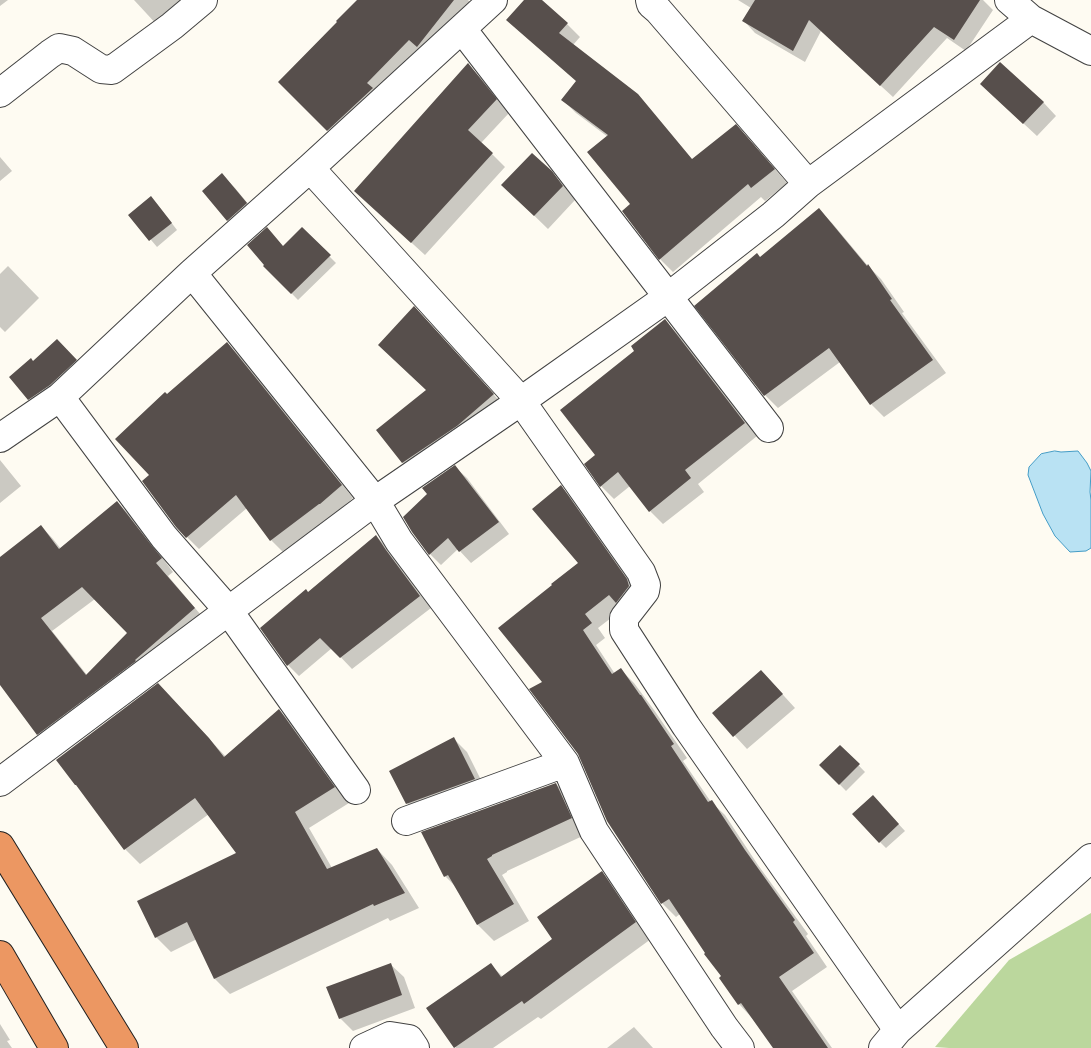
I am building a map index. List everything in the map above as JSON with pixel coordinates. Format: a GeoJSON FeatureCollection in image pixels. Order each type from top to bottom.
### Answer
{"type":"FeatureCollection","features":[{"type":"Feature","properties":{"kind":"highway"},"geometry":{"type":"LineString","coordinates":[[0,846],[124,1048]]}},
{"type":"Feature","properties":{"kind":"highway"},"geometry":{"type":"LineString","coordinates":[[0,955],[54,1048]]}},
{"type":"Feature","properties":{"kind":"street"},"geometry":{"type":"LineString","coordinates":[[0,93],[59,48],[72,52],[100,69],[112,70],[172,26],[203,0]]}},
{"type":"Feature","properties":{"kind":"street"},"geometry":{"type":"LineString","coordinates":[[0,438],[60,397],[192,273],[493,0]]}},
{"type":"Feature","properties":{"kind":"street"},"geometry":{"type":"LineString","coordinates":[[650,0],[651,4],[808,184]]}},
{"type":"Feature","properties":{"kind":"street"},"geometry":{"type":"LineString","coordinates":[[1009,0],[1031,19],[1091,51]]}},
{"type":"Feature","properties":{"kind":"street"},"geometry":{"type":"LineString","coordinates":[[0,782],[375,500],[521,401],[668,297],[772,215],[808,184],[1031,19]]}},
{"type":"Feature","properties":{"kind":"street"},"geometry":{"type":"LineString","coordinates":[[462,29],[768,428]]}},
{"type":"Feature","properties":{"kind":"street"},"geometry":{"type":"LineString","coordinates":[[310,168],[521,401],[635,564],[646,585],[645,591],[624,618],[624,630],[891,1039],[1091,858]]}},
{"type":"Feature","properties":{"kind":"street"},"geometry":{"type":"LineString","coordinates":[[192,273],[375,500],[399,541],[565,763],[594,831],[724,1027],[740,1048]]}},
{"type":"Feature","properties":{"kind":"street"},"geometry":{"type":"LineString","coordinates":[[60,397],[164,537],[228,610],[356,790]]}},
{"type":"Feature","properties":{"kind":"street"},"geometry":{"type":"LineString","coordinates":[[406,821],[565,763]]}},
{"type":"Feature","properties":{"kind":"street"},"geometry":{"type":"LineString","coordinates":[[364,1048],[390,1036],[409,1039],[415,1048]]}},
{"type":"Feature","properties":{"kind":"green space"},"geometry":{"type":"Polygon","coordinates":[[[1091,913],[1091,1048],[935,1047],[1009,960],[1091,913]]]}},
{"type":"Feature","properties":{"kind":"water"},"geometry":{"type":"Polygon","coordinates":[[[1055,451],[1078,451],[1091,471],[1091,548],[1086,551],[1070,552],[1055,536],[1043,514],[1028,475],[1029,467],[1041,454],[1055,451]]]}},
{"type":"Feature","properties":{"kind":"building"},"geometry":{"type":"Polygon","coordinates":[[[357,0],[454,0],[417,47],[409,40],[367,83],[373,88],[327,131],[278,82],[357,0]]]}},
{"type":"Feature","properties":{"kind":"building"},"geometry":{"type":"Polygon","coordinates":[[[524,0],[542,0],[568,23],[559,33],[638,94],[692,159],[736,124],[775,169],[751,188],[748,184],[659,260],[622,211],[630,204],[587,152],[608,135],[561,100],[576,81],[506,20],[524,0]]]}},
{"type":"Feature","properties":{"kind":"building"},"geometry":{"type":"Polygon","coordinates":[[[755,0],[980,0],[954,40],[934,27],[880,86],[809,20],[793,51],[742,21],[755,0]]]}},
{"type":"Feature","properties":{"kind":"building"},"geometry":{"type":"Polygon","coordinates":[[[1000,62],[1044,102],[1023,124],[980,84],[1000,62]]]}},
{"type":"Feature","properties":{"kind":"building"},"geometry":{"type":"Polygon","coordinates":[[[468,63],[497,99],[468,130],[493,153],[411,243],[354,191],[468,63]]]}},
{"type":"Feature","properties":{"kind":"building"},"geometry":{"type":"Polygon","coordinates":[[[532,153],[552,171],[563,186],[534,216],[501,185],[532,153]]]}},
{"type":"Feature","properties":{"kind":"building"},"geometry":{"type":"Polygon","coordinates":[[[222,173],[247,203],[227,221],[202,191],[222,173]]]}},
{"type":"Feature","properties":{"kind":"building"},"geometry":{"type":"Polygon","coordinates":[[[151,196],[172,223],[149,241],[128,215],[151,196]]]}},
{"type":"Feature","properties":{"kind":"building"},"geometry":{"type":"Polygon","coordinates":[[[819,208],[867,266],[868,264],[892,299],[890,300],[933,360],[870,405],[829,348],[764,396],[694,306],[757,253],[760,257],[819,208]]]}},
{"type":"Feature","properties":{"kind":"building"},"geometry":{"type":"Polygon","coordinates":[[[267,227],[283,246],[302,227],[331,255],[291,294],[263,266],[247,245],[267,227]]]}},
{"type":"Feature","properties":{"kind":"building"},"geometry":{"type":"Polygon","coordinates":[[[414,306],[494,394],[457,426],[402,463],[376,430],[426,390],[378,345],[414,306]]]}},
{"type":"Feature","properties":{"kind":"building"},"geometry":{"type":"Polygon","coordinates":[[[665,319],[745,423],[685,470],[691,478],[649,512],[618,472],[600,487],[584,464],[595,455],[560,410],[634,351],[631,346],[665,319]]]}},
{"type":"Feature","properties":{"kind":"building"},"geometry":{"type":"Polygon","coordinates":[[[57,339],[77,360],[50,385],[28,400],[9,377],[31,358],[33,361],[57,339]]]}},
{"type":"Feature","properties":{"kind":"building"},"geometry":{"type":"Polygon","coordinates":[[[227,342],[342,485],[270,541],[236,495],[186,538],[142,481],[149,475],[115,439],[165,392],[167,394],[227,342]]]}},
{"type":"Feature","properties":{"kind":"building"},"geometry":{"type":"Polygon","coordinates":[[[455,465],[499,522],[459,552],[448,538],[429,555],[403,517],[427,494],[422,488],[455,465]]]}},
{"type":"Feature","properties":{"kind":"building"},"geometry":{"type":"Polygon","coordinates":[[[561,485],[627,579],[629,586],[616,603],[609,595],[585,614],[592,623],[583,630],[612,674],[621,668],[641,695],[674,744],[671,746],[708,802],[712,800],[795,920],[793,922],[814,953],[779,977],[828,1048],[773,1048],[741,1003],[738,1005],[719,978],[721,976],[704,954],[669,899],[661,904],[607,821],[578,754],[529,689],[542,682],[498,628],[578,563],[532,509],[561,485]]]}},
{"type":"Feature","properties":{"kind":"building"},"geometry":{"type":"Polygon","coordinates":[[[117,501],[162,558],[156,563],[195,608],[136,661],[37,735],[0,685],[0,557],[41,525],[59,549],[117,501]],[[82,587],[41,618],[86,675],[127,633],[82,587]]]}},
{"type":"Feature","properties":{"kind":"building"},"geometry":{"type":"Polygon","coordinates":[[[376,535],[420,596],[340,658],[320,638],[287,666],[260,628],[306,589],[308,592],[376,535]]]}},
{"type":"Feature","properties":{"kind":"building"},"geometry":{"type":"Polygon","coordinates":[[[761,670],[783,694],[733,737],[712,713],[761,670]]]}},
{"type":"Feature","properties":{"kind":"building"},"geometry":{"type":"Polygon","coordinates":[[[158,683],[224,757],[279,709],[335,787],[295,812],[327,869],[377,848],[405,893],[374,906],[373,904],[214,979],[187,922],[155,938],[137,901],[236,853],[195,798],[124,850],[56,760],[158,683]]]}},
{"type":"Feature","properties":{"kind":"building"},"geometry":{"type":"Polygon","coordinates":[[[454,737],[475,779],[406,804],[389,771],[454,737]]]}},
{"type":"Feature","properties":{"kind":"building"},"geometry":{"type":"Polygon","coordinates":[[[840,745],[860,764],[839,785],[819,765],[840,745]]]}},
{"type":"Feature","properties":{"kind":"building"},"geometry":{"type":"Polygon","coordinates":[[[556,783],[572,818],[487,859],[514,904],[477,925],[448,875],[444,877],[421,832],[556,783]]]}},
{"type":"Feature","properties":{"kind":"building"},"geometry":{"type":"Polygon","coordinates":[[[873,795],[899,824],[879,843],[852,814],[873,795]]]}},
{"type":"Feature","properties":{"kind":"building"},"geometry":{"type":"Polygon","coordinates":[[[602,871],[636,922],[524,1004],[522,1001],[454,1048],[426,1008],[491,963],[501,977],[552,939],[537,917],[602,871]]]}},
{"type":"Feature","properties":{"kind":"building"},"geometry":{"type":"Polygon","coordinates":[[[391,963],[402,995],[339,1019],[326,987],[391,963]]]}}]}
